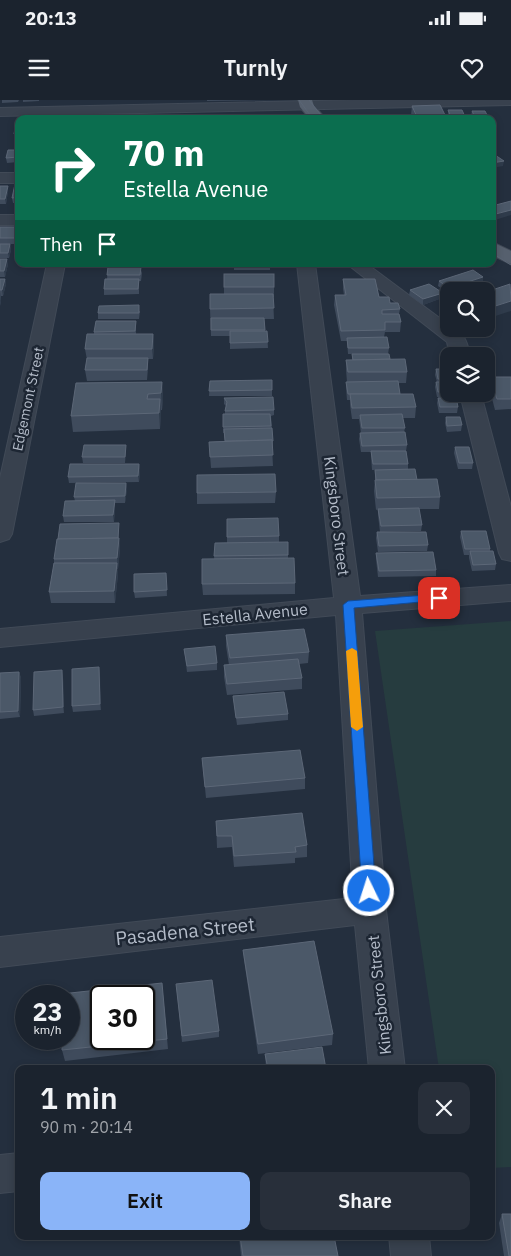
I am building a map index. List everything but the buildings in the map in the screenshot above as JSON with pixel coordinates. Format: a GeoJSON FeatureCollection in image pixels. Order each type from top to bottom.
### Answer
{"type":"FeatureCollection","features":[{"type":"Feature","properties":{"kind":"main road"},"geometry":{"type":"LineString","coordinates":[[306,103],[315,115]]}},
{"type":"Feature","properties":{"kind":"main road"},"geometry":{"type":"LineString","coordinates":[[496,250],[511,259]]}},
{"type":"Feature","properties":{"kind":"street"},"geometry":{"type":"LineString","coordinates":[[0,112],[189,104],[511,101]]}},
{"type":"Feature","properties":{"kind":"street"},"geometry":{"type":"LineString","coordinates":[[0,178],[15,178]]}},
{"type":"Feature","properties":{"kind":"street"},"geometry":{"type":"LineString","coordinates":[[0,220],[15,220]]}},
{"type":"Feature","properties":{"kind":"street","name":"Edgemont Street"},"geometry":{"type":"LineString","coordinates":[[0,534],[55,267]]}},
{"type":"Feature","properties":{"kind":"street","name":"Kingsboro Street"},"geometry":{"type":"LineString","coordinates":[[306,267],[348,605],[370,910],[387,1065]]}},
{"type":"Feature","properties":{"kind":"street"},"geometry":{"type":"LineString","coordinates":[[360,267],[456,340],[458,347]]}},
{"type":"Feature","properties":{"kind":"street"},"geometry":{"type":"LineString","coordinates":[[472,402],[511,553]]}},
{"type":"Feature","properties":{"kind":"street","name":"Estella Avenue"},"geometry":{"type":"LineString","coordinates":[[0,638],[348,605],[511,592]]}},
{"type":"Feature","properties":{"kind":"street","name":"Pasadena Street"},"geometry":{"type":"LineString","coordinates":[[0,952],[370,910]]}},
{"type":"Feature","properties":{"kind":"street"},"geometry":{"type":"LineString","coordinates":[[0,1174],[15,1172]]}},
{"type":"Feature","properties":{"kind":"street"},"geometry":{"type":"LineString","coordinates":[[409,1240],[411,1256]]}},
{"type":"Feature","properties":{"kind":"green space"},"geometry":{"type":"Polygon","coordinates":[[[511,621],[511,1167],[495,1168],[495,1065],[438,1065],[375,631],[511,621]]]}},
{"type":"Feature","properties":{"kind":"tram line"},"geometry":{"type":"LineString","coordinates":[[299,100],[310,115]]}},
{"type":"Feature","properties":{"kind":"tram line"},"geometry":{"type":"LineString","coordinates":[[309,100],[321,115]]}},
{"type":"Feature","properties":{"kind":"tram line"},"geometry":{"type":"LineString","coordinates":[[496,256],[511,265]]}},
{"type":"Feature","properties":{"kind":"slow traffic"},"geometry":{"type":"LineString","coordinates":[[352,651],[357,727]]}},
{"type":"Feature","properties":{"kind":"route"},"geometry":{"type":"LineString","coordinates":[[369,891],[348,605],[439,598]]}}]}
